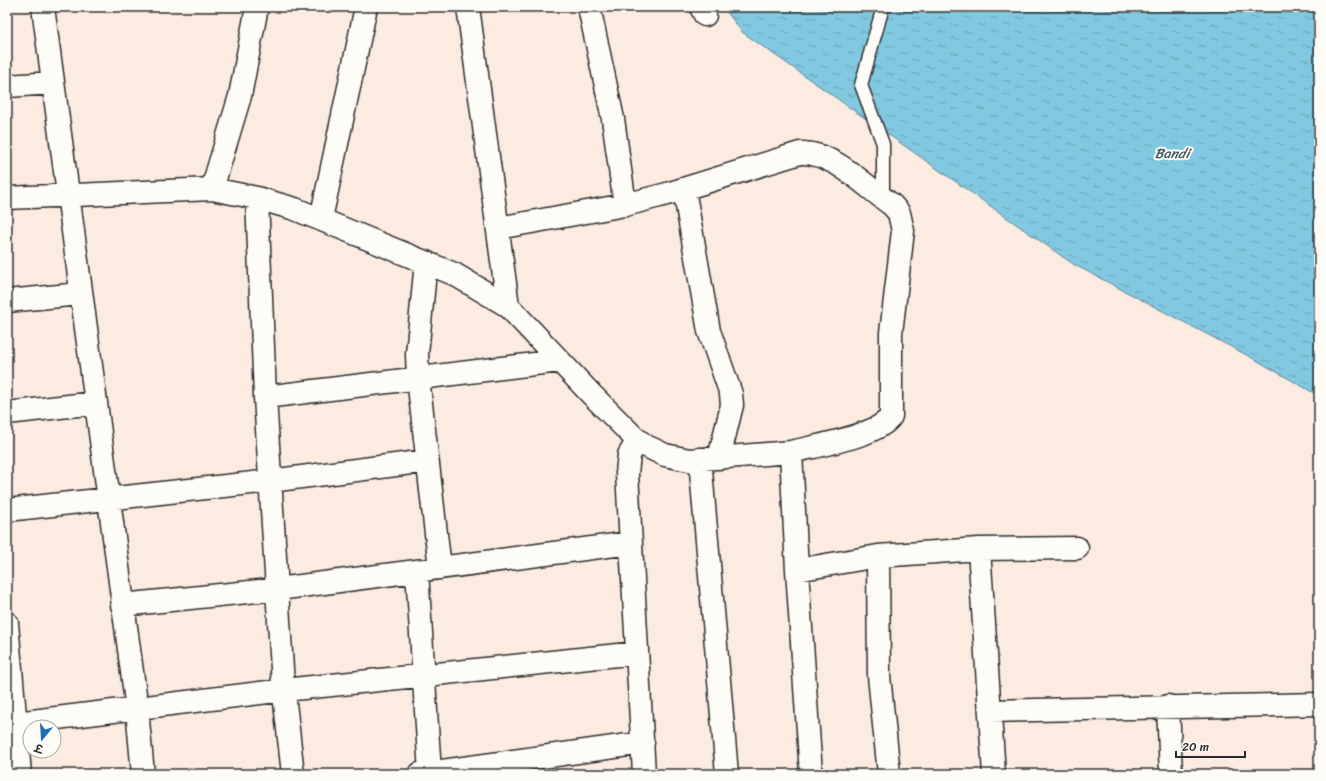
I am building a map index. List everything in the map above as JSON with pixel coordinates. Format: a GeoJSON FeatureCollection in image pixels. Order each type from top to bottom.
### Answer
{"type":"FeatureCollection","features":[{"type":"Feature","properties":{"kind":"street"},"geometry":{"type":"LineString","coordinates":[[43,7],[80,294],[137,709],[143,774]]}},
{"type":"Feature","properties":{"kind":"street"},"geometry":{"type":"LineString","coordinates":[[212,189],[240,96],[257,7]]}},
{"type":"Feature","properties":{"kind":"street"},"geometry":{"type":"LineString","coordinates":[[321,219],[366,7]]}},
{"type":"Feature","properties":{"kind":"street"},"geometry":{"type":"LineString","coordinates":[[468,7],[508,306]]}},
{"type":"Feature","properties":{"kind":"street"},"geometry":{"type":"LineString","coordinates":[[589,7],[613,119],[624,205]]}},
{"type":"Feature","properties":{"kind":"street"},"geometry":{"type":"LineString","coordinates":[[7,86],[53,83]]}},
{"type":"Feature","properties":{"kind":"street"},"geometry":{"type":"LineString","coordinates":[[7,198],[212,189],[257,198],[295,209],[454,274],[508,306],[559,361],[638,440],[665,454],[689,460],[791,452],[862,434],[888,422],[891,416],[892,325],[903,231],[899,213],[892,205],[831,160],[808,152],[783,158],[684,189],[624,205],[498,228]]}},
{"type":"Feature","properties":{"kind":"street"},"geometry":{"type":"LineString","coordinates":[[684,189],[709,331],[731,394],[732,405],[710,458],[727,774]]}},
{"type":"Feature","properties":{"kind":"street"},"geometry":{"type":"LineString","coordinates":[[257,198],[270,481],[284,690],[293,774]]}},
{"type":"Feature","properties":{"kind":"street"},"geometry":{"type":"LineString","coordinates":[[426,262],[417,354],[418,378],[440,568]]}},
{"type":"Feature","properties":{"kind":"street"},"geometry":{"type":"LineString","coordinates":[[7,301],[80,294]]}},
{"type":"Feature","properties":{"kind":"street"},"geometry":{"type":"LineString","coordinates":[[265,397],[559,361]]}},
{"type":"Feature","properties":{"kind":"street"},"geometry":{"type":"LineString","coordinates":[[7,413],[95,403]]}},
{"type":"Feature","properties":{"kind":"street"},"geometry":{"type":"LineString","coordinates":[[638,440],[628,461],[630,543],[644,774]]}},
{"type":"Feature","properties":{"kind":"street"},"geometry":{"type":"LineString","coordinates":[[791,452],[797,570],[811,774]]}},
{"type":"Feature","properties":{"kind":"street"},"geometry":{"type":"LineString","coordinates":[[7,510],[270,481],[427,461]]}},
{"type":"Feature","properties":{"kind":"street"},"geometry":{"type":"LineString","coordinates":[[122,605],[278,589],[630,543]]}},
{"type":"Feature","properties":{"kind":"street"},"geometry":{"type":"LineString","coordinates":[[797,570],[878,556],[979,549],[1077,548]]}},
{"type":"Feature","properties":{"kind":"street"},"geometry":{"type":"LineString","coordinates":[[979,549],[994,774]]}},
{"type":"Feature","properties":{"kind":"street"},"geometry":{"type":"LineString","coordinates":[[878,556],[879,676],[889,774]]}},
{"type":"Feature","properties":{"kind":"street"},"geometry":{"type":"LineString","coordinates":[[417,571],[425,675],[425,773],[643,743]]}},
{"type":"Feature","properties":{"kind":"street"},"geometry":{"type":"LineString","coordinates":[[7,623],[20,774]]}},
{"type":"Feature","properties":{"kind":"street"},"geometry":{"type":"LineString","coordinates":[[16,723],[284,690],[637,653]]}},
{"type":"Feature","properties":{"kind":"street"},"geometry":{"type":"LineString","coordinates":[[990,711],[1168,706],[1319,704]]}},
{"type":"Feature","properties":{"kind":"street"},"geometry":{"type":"LineString","coordinates":[[1168,706],[1171,774]]}},
{"type":"Feature","properties":{"kind":"lane"},"geometry":{"type":"LineString","coordinates":[[883,7],[861,85],[883,144],[883,198]]}},
{"type":"Feature","properties":{"kind":"water","name":"Bandi"},"geometry":{"type":"Polygon","coordinates":[[[723,7],[1319,7],[1319,396],[1256,360],[1073,264],[742,32],[723,7]]]}}]}
